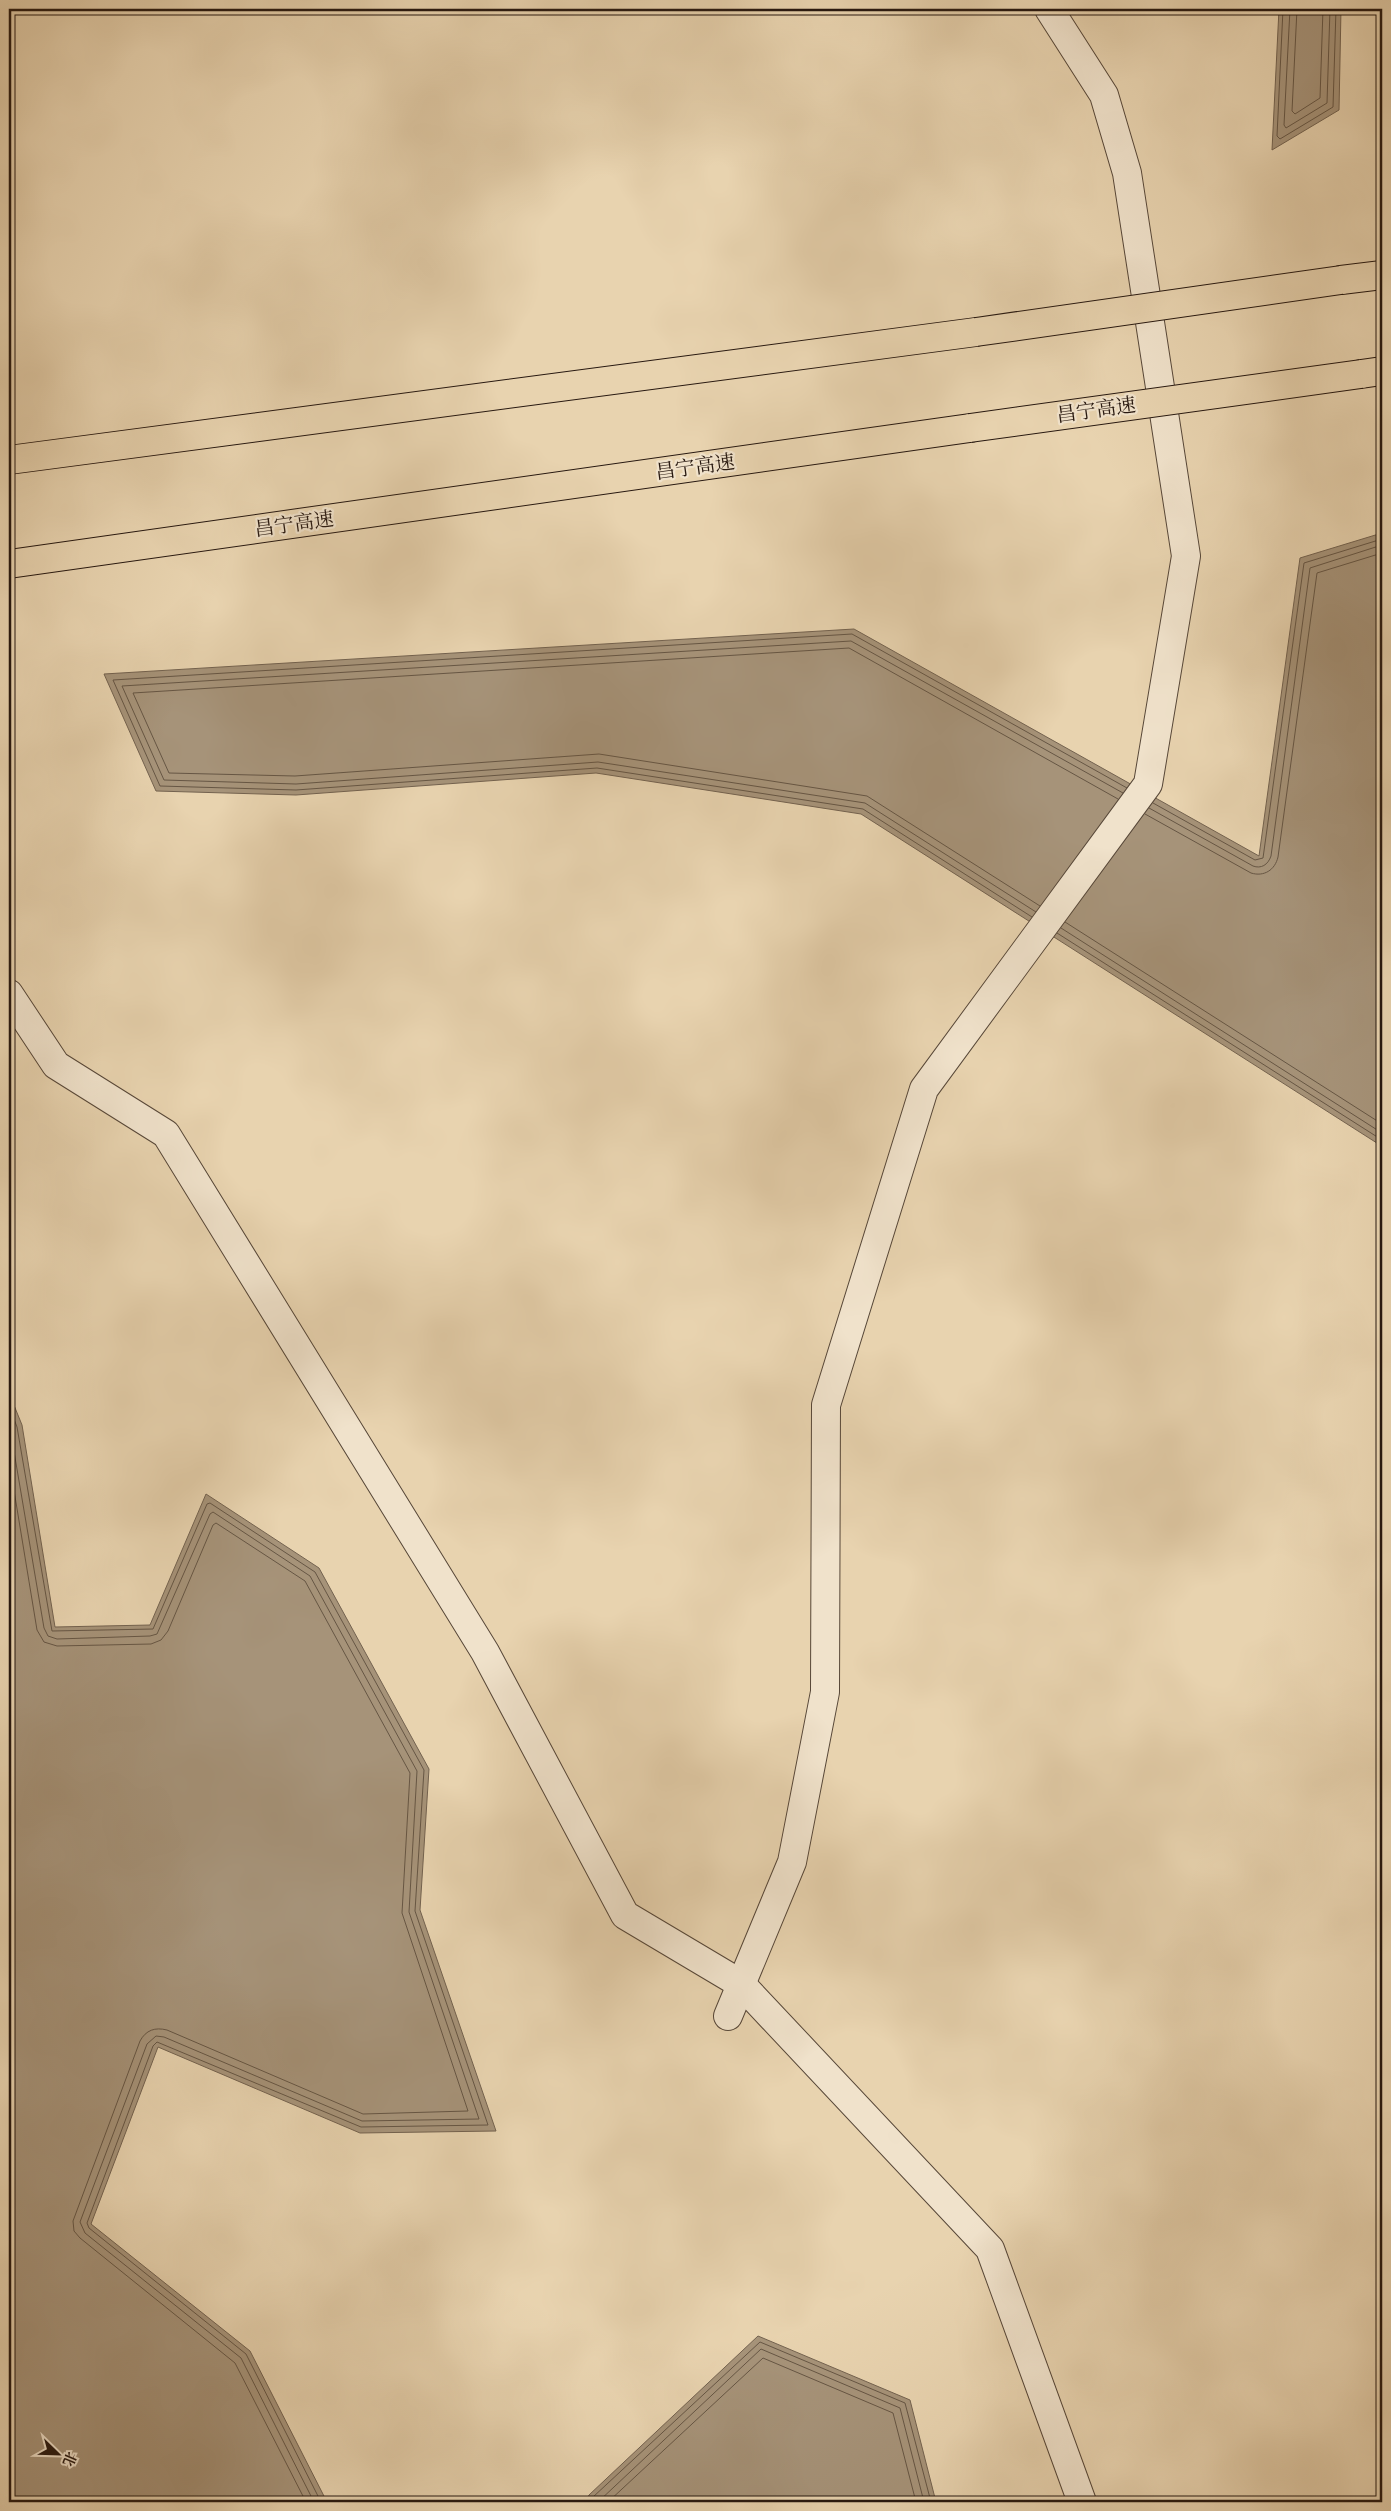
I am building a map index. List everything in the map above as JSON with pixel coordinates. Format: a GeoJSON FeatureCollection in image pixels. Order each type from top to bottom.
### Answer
{"type":"FeatureCollection","features":[{"type":"Feature","properties":{"kind":"highway"},"geometry":{"type":"LineString","coordinates":[[9,460],[976,332],[1382,275]]}},
{"type":"Feature","properties":{"kind":"highway","name":"昌宁高速"},"geometry":{"type":"LineString","coordinates":[[9,564],[1372,372]]}},
{"type":"Feature","properties":{"kind":"street"},"geometry":{"type":"LineString","coordinates":[[728,2016],[792,1862],[826,1692],[826,1405],[924,1089],[1148,784],[1186,556],[1127,173],[1104,95],[1049,9]]}},
{"type":"Feature","properties":{"kind":"street"},"geometry":{"type":"LineString","coordinates":[[9,994],[56,1065],[166,1134],[486,1652],[624,1915],[741,1984],[990,2249],[1082,2502]]}},
{"type":"Feature","properties":{"kind":"water"},"geometry":{"type":"Polygon","coordinates":[[[1279,9],[1341,9],[1339,110],[1272,150],[1279,9]]]}},
{"type":"Feature","properties":{"kind":"water"},"geometry":{"type":"Polygon","coordinates":[[[1382,533],[1382,1149],[1380,1145],[861,814],[596,773],[296,795],[156,791],[104,674],[854,629],[1259,856],[1300,558],[1382,533]]]}},
{"type":"Feature","properties":{"kind":"water"},"geometry":{"type":"Polygon","coordinates":[[[9,1393],[22,1425],[55,1627],[150,1625],[206,1494],[319,1568],[429,1769],[420,1910],[496,2131],[360,2133],[158,2047],[91,2224],[250,2351],[327,2502],[9,2502],[9,1393]]]}},
{"type":"Feature","properties":{"kind":"water"},"geometry":{"type":"Polygon","coordinates":[[[758,2336],[910,2400],[936,2502],[586,2502],[589,2495],[758,2336]]]}}]}
